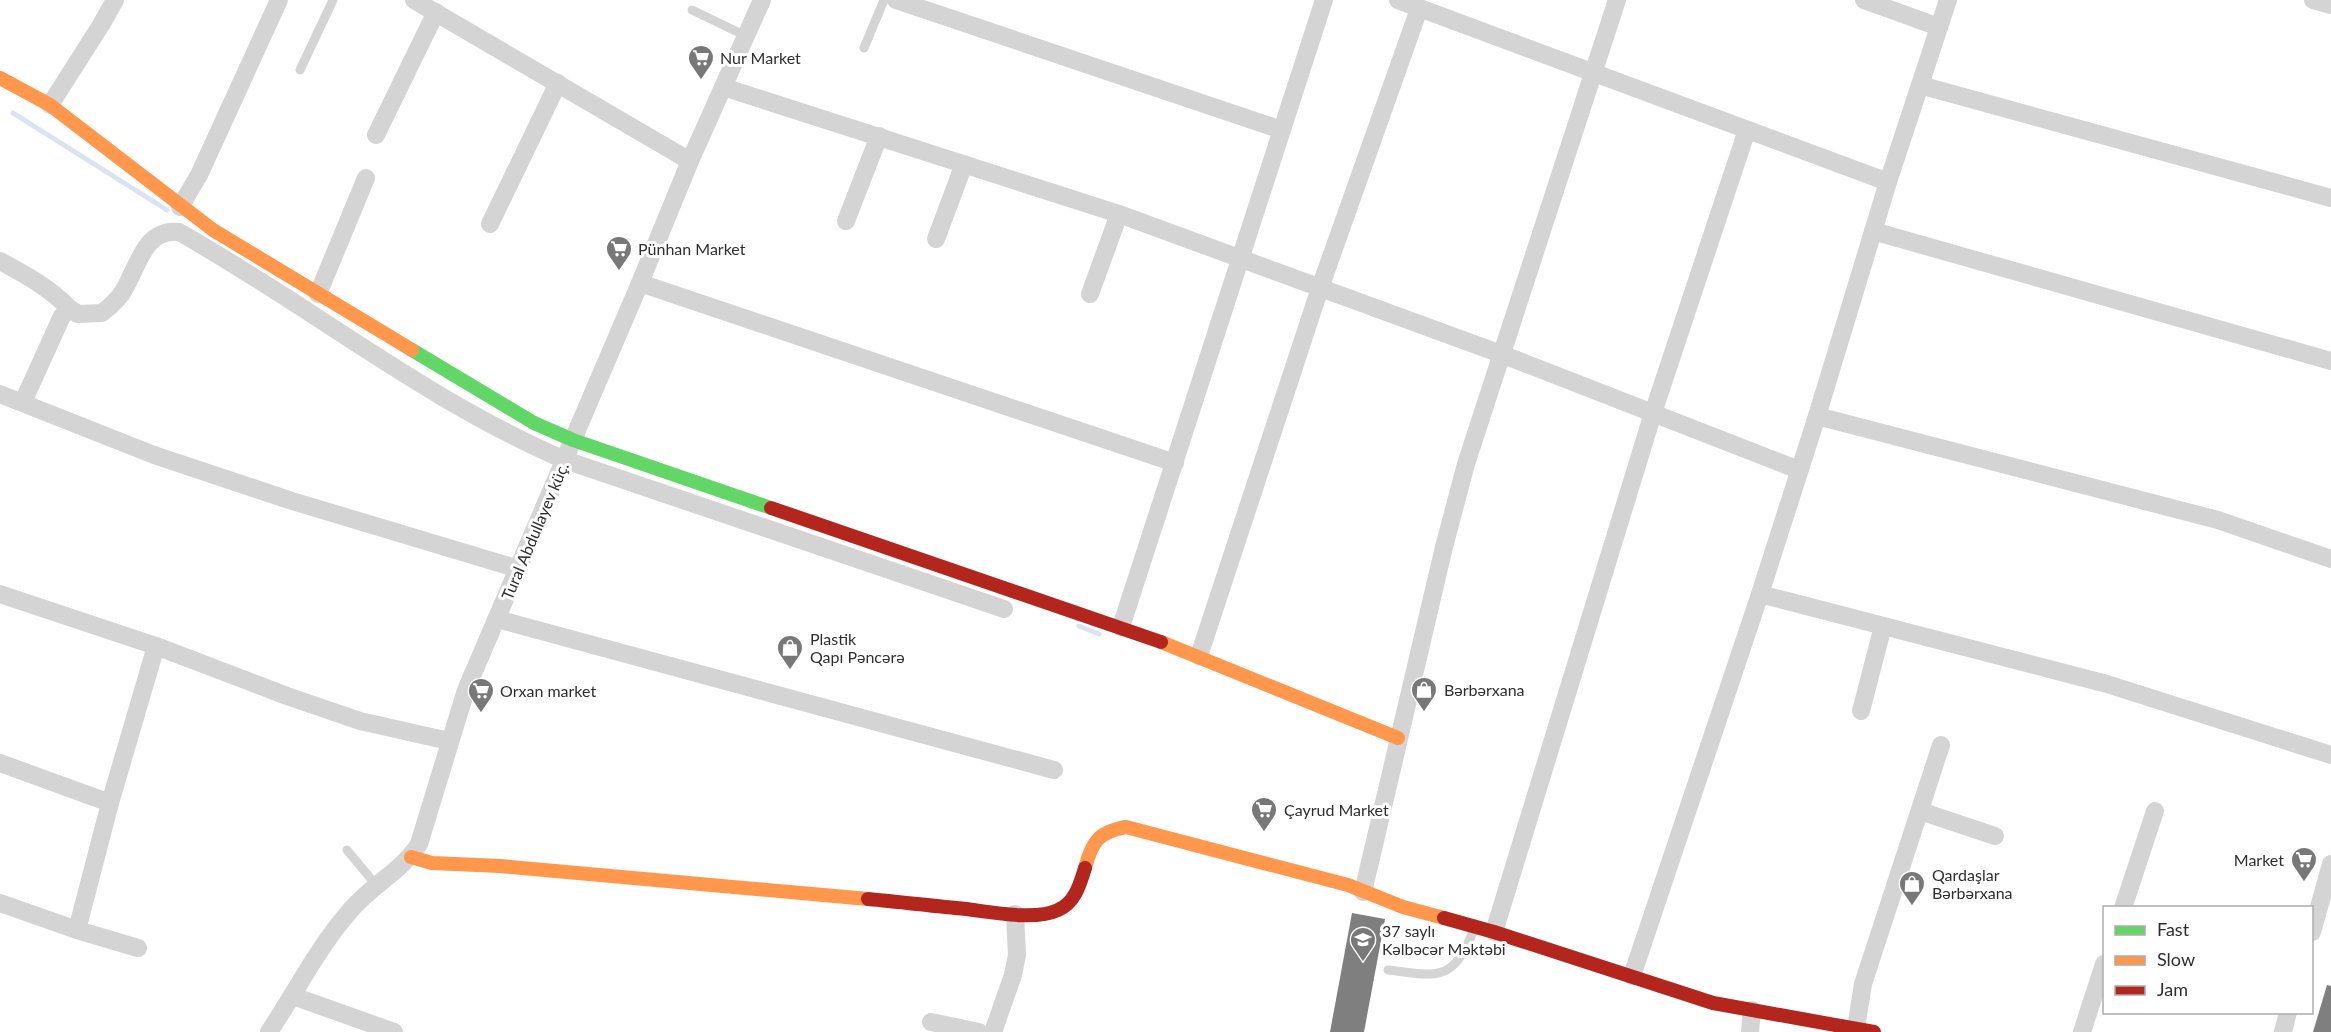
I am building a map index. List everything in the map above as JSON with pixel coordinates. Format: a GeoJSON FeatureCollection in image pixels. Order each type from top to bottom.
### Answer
{"type":"FeatureCollection","features":[{"type":"Feature","properties":{"kind":"street"},"geometry":{"type":"LineString","coordinates":[[50,105],[115,0]]}},
{"type":"Feature","properties":{"kind":"street"},"geometry":{"type":"LineString","coordinates":[[180,207],[199,175],[279,0]]}},
{"type":"Feature","properties":{"kind":"street"},"geometry":{"type":"LineString","coordinates":[[414,0],[690,161]]}},
{"type":"Feature","properties":{"kind":"street","name":"Tural Abdullayev küç."},"geometry":{"type":"LineString","coordinates":[[269,1032],[348,912],[376,885],[411,857],[419,844],[466,690],[690,161],[762,0]]}},
{"type":"Feature","properties":{"kind":"street"},"geometry":{"type":"LineString","coordinates":[[896,0],[1282,130]]}},
{"type":"Feature","properties":{"kind":"street"},"geometry":{"type":"LineString","coordinates":[[1121,627],[1324,0]]}},
{"type":"Feature","properties":{"kind":"street"},"geometry":{"type":"LineString","coordinates":[[1398,0],[1888,182]]}},
{"type":"Feature","properties":{"kind":"street"},"geometry":{"type":"LineString","coordinates":[[1363,892],[1398,738],[1466,464],[1617,0]]}},
{"type":"Feature","properties":{"kind":"street"},"geometry":{"type":"LineString","coordinates":[[1864,0],[1939,27]]}},
{"type":"Feature","properties":{"kind":"street"},"geometry":{"type":"LineString","coordinates":[[1632,976],[1760,594],[1888,182],[1948,0]]}},
{"type":"Feature","properties":{"kind":"street"},"geometry":{"type":"LineString","coordinates":[[2313,0],[2331,5]]}},
{"type":"Feature","properties":{"kind":"street"},"geometry":{"type":"LineString","coordinates":[[1199,656],[1320,288],[1419,9]]}},
{"type":"Feature","properties":{"kind":"street"},"geometry":{"type":"LineString","coordinates":[[375,135],[436,12]]}},
{"type":"Feature","properties":{"kind":"street"},"geometry":{"type":"LineString","coordinates":[[0,78],[50,105],[180,207],[213,230],[534,423],[573,440],[1121,627],[1199,656],[1398,738]]}},
{"type":"Feature","properties":{"kind":"street"},"geometry":{"type":"LineString","coordinates":[[490,224],[558,82]]}},
{"type":"Feature","properties":{"kind":"street"},"geometry":{"type":"LineString","coordinates":[[1920,85],[2331,198]]}},
{"type":"Feature","properties":{"kind":"street"},"geometry":{"type":"LineString","coordinates":[[723,87],[1119,214],[1501,354],[1799,470]]}},
{"type":"Feature","properties":{"kind":"street"},"geometry":{"type":"LineString","coordinates":[[1494,932],[1653,413],[1747,130]]}},
{"type":"Feature","properties":{"kind":"street"},"geometry":{"type":"LineString","coordinates":[[846,221],[879,136]]}},
{"type":"Feature","properties":{"kind":"street"},"geometry":{"type":"LineString","coordinates":[[936,239],[964,164]]}},
{"type":"Feature","properties":{"kind":"street"},"geometry":{"type":"LineString","coordinates":[[318,294],[366,178]]}},
{"type":"Feature","properties":{"kind":"street"},"geometry":{"type":"LineString","coordinates":[[1090,294],[1119,214]]}},
{"type":"Feature","properties":{"kind":"street"},"geometry":{"type":"LineString","coordinates":[[0,261],[30,277],[58,296],[78,314],[102,313],[122,295],[147,246],[157,235],[167,231],[179,232],[425,386],[519,440],[565,460],[1004,609]]}},
{"type":"Feature","properties":{"kind":"street"},"geometry":{"type":"LineString","coordinates":[[1873,231],[2331,361]]}},
{"type":"Feature","properties":{"kind":"street"},"geometry":{"type":"LineString","coordinates":[[640,283],[1175,463]]}},
{"type":"Feature","properties":{"kind":"street"},"geometry":{"type":"LineString","coordinates":[[23,402],[62,316],[70,309]]}},
{"type":"Feature","properties":{"kind":"street"},"geometry":{"type":"LineString","coordinates":[[0,393],[154,455],[292,501],[519,568]]}},
{"type":"Feature","properties":{"kind":"street"},"geometry":{"type":"LineString","coordinates":[[1817,416],[2218,520],[2331,559]]}},
{"type":"Feature","properties":{"kind":"street"},"geometry":{"type":"LineString","coordinates":[[0,594],[156,646],[360,721],[449,741]]}},
{"type":"Feature","properties":{"kind":"street"},"geometry":{"type":"LineString","coordinates":[[1760,594],[2107,684],[2331,755]]}},
{"type":"Feature","properties":{"kind":"street"},"geometry":{"type":"LineString","coordinates":[[497,619],[1054,770]]}},
{"type":"Feature","properties":{"kind":"street"},"geometry":{"type":"LineString","coordinates":[[1861,711],[1883,626]]}},
{"type":"Feature","properties":{"kind":"street"},"geometry":{"type":"LineString","coordinates":[[77,930],[110,803],[156,646]]}},
{"type":"Feature","properties":{"kind":"street"},"geometry":{"type":"LineString","coordinates":[[1856,1028],[1863,984],[1941,745]]}},
{"type":"Feature","properties":{"kind":"street"},"geometry":{"type":"LineString","coordinates":[[0,763],[110,803]]}},
{"type":"Feature","properties":{"kind":"street"},"geometry":{"type":"LineString","coordinates":[[1920,811],[1995,836]]}},
{"type":"Feature","properties":{"kind":"street"},"geometry":{"type":"LineString","coordinates":[[2124,906],[2155,811]]}},
{"type":"Feature","properties":{"kind":"street"},"geometry":{"type":"LineString","coordinates":[[411,857],[432,863],[500,866],[697,885],[794,891],[1015,914],[1049,913],[1065,906],[1071,899],[1097,838],[1106,830],[1126,827],[1313,875],[1402,907],[1494,932],[1713,1002],[1874,1032]]}},
{"type":"Feature","properties":{"kind":"street"},"geometry":{"type":"LineString","coordinates":[[2313,929],[2330,874]]}},
{"type":"Feature","properties":{"kind":"street"},"geometry":{"type":"LineString","coordinates":[[0,903],[138,948]]}},
{"type":"Feature","properties":{"kind":"street"},"geometry":{"type":"LineString","coordinates":[[993,1032],[1013,975],[1017,955],[1015,914]]}},
{"type":"Feature","properties":{"kind":"street"},"geometry":{"type":"LineString","coordinates":[[2082,1032],[2103,967]]}},
{"type":"Feature","properties":{"kind":"street"},"geometry":{"type":"LineString","coordinates":[[293,996],[394,1032]]}},
{"type":"Feature","properties":{"kind":"street"},"geometry":{"type":"LineString","coordinates":[[1750,1032],[1752,1010]]}},
{"type":"Feature","properties":{"kind":"street"},"geometry":{"type":"LineString","coordinates":[[2283,1032],[2288,1014]]}},
{"type":"Feature","properties":{"kind":"street"},"geometry":{"type":"LineString","coordinates":[[931,1022],[979,1032]]}},
{"type":"Feature","properties":{"kind":"lane"},"geometry":{"type":"LineString","coordinates":[[300,70],[333,0]]}},
{"type":"Feature","properties":{"kind":"lane"},"geometry":{"type":"LineString","coordinates":[[864,48],[884,0]]}},
{"type":"Feature","properties":{"kind":"lane"},"geometry":{"type":"LineString","coordinates":[[692,10],[746,36]]}},
{"type":"Feature","properties":{"kind":"lane"},"geometry":{"type":"LineString","coordinates":[[347,850],[376,885]]}},
{"type":"Feature","properties":{"kind":"lane"},"geometry":{"type":"LineString","coordinates":[[1388,970],[1434,976],[1447,970],[1466,949],[1475,927]]}},
{"type":"Feature","properties":{"kind":"building"},"geometry":{"type":"Polygon","coordinates":[[[1352,913],[1385,919],[1364,1032],[1330,1032],[1352,913]]]}},
{"type":"Feature","properties":{"kind":"building"},"geometry":{"type":"Polygon","coordinates":[[[2327,985],[2331,986],[2331,1032],[2313,1032],[2327,985]]]}},
{"type":"Feature","properties":{"kind":"waterway"},"geometry":{"type":"LineString","coordinates":[[13,113],[167,210]]}},
{"type":"Feature","properties":{"kind":"waterway"},"geometry":{"type":"LineString","coordinates":[[1079,626],[1099,634]]}},
{"type":"Feature","properties":{"kind":"traffic: fast"},"geometry":{"type":"LineString","coordinates":[[412,350],[534,423],[573,440],[771,508]]}},
{"type":"Feature","properties":{"kind":"traffic: slow"},"geometry":{"type":"LineString","coordinates":[[0,78],[50,105],[213,230],[412,350]]}},
{"type":"Feature","properties":{"kind":"traffic: slow"},"geometry":{"type":"LineString","coordinates":[[1161,642],[1398,738]]}},
{"type":"Feature","properties":{"kind":"traffic: slow"},"geometry":{"type":"LineString","coordinates":[[1085,868],[1090,851],[1098,840],[1109,832],[1126,827],[1348,885],[1403,907],[1444,918]]}},
{"type":"Feature","properties":{"kind":"traffic: slow"},"geometry":{"type":"LineString","coordinates":[[411,857],[432,863],[500,866],[868,899]]}},
{"type":"Feature","properties":{"kind":"traffic: jam"},"geometry":{"type":"LineString","coordinates":[[771,508],[1161,642]]}},
{"type":"Feature","properties":{"kind":"traffic: jam"},"geometry":{"type":"LineString","coordinates":[[868,899],[1013,915],[1037,915],[1058,910],[1069,903],[1085,868]]}},
{"type":"Feature","properties":{"kind":"traffic: jam"},"geometry":{"type":"LineString","coordinates":[[1444,918],[1713,1003],[1874,1032]]}},
{"type":"Feature","properties":{"kind":"place","name":"Nur Market"},"geometry":{"type":"Point","coordinates":[701,81]}},
{"type":"Feature","properties":{"kind":"place","name":"Pünhan Market"},"geometry":{"type":"Point","coordinates":[619,272]}},
{"type":"Feature","properties":{"kind":"place","name":"Plastik Qapı Pəncərə"},"geometry":{"type":"Point","coordinates":[790,671]}},
{"type":"Feature","properties":{"kind":"place","name":"Bərbərxana"},"geometry":{"type":"Point","coordinates":[1424,713]}},
{"type":"Feature","properties":{"kind":"place","name":"Orxan market"},"geometry":{"type":"Point","coordinates":[481,714]}},
{"type":"Feature","properties":{"kind":"place","name":"Çayrud Market"},"geometry":{"type":"Point","coordinates":[1264,833]}},
{"type":"Feature","properties":{"kind":"place","name":"Market"},"geometry":{"type":"Point","coordinates":[2304,883]}},
{"type":"Feature","properties":{"kind":"place","name":"Qardaşlar Bərbərxana"},"geometry":{"type":"Point","coordinates":[1912,907]}},
{"type":"Feature","properties":{"kind":"place","name":"37 saylı Kəlbəcər Məktəbi"},"geometry":{"type":"Point","coordinates":[1363,963]}}]}
